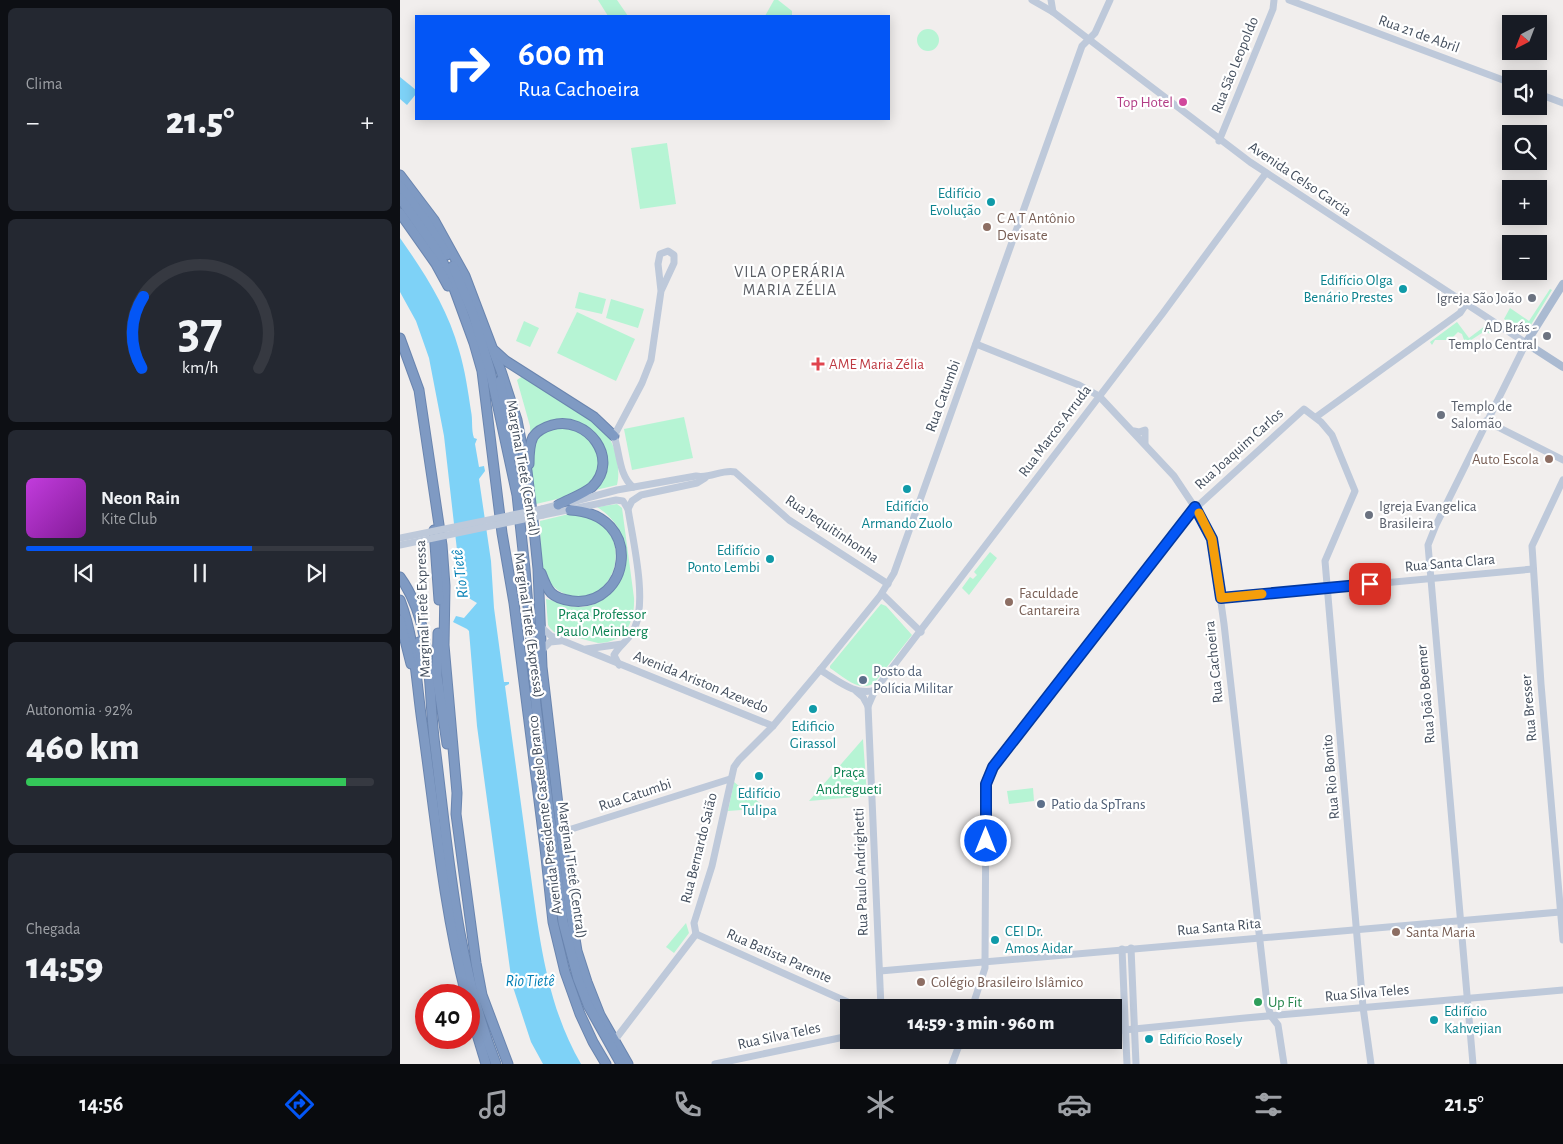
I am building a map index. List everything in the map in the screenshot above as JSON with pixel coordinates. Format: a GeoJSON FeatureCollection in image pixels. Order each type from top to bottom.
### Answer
{"type":"FeatureCollection","features":[{"type":"Feature","properties":{"kind":"highway","name":"Avenida Presidente Castelo Branco"},"geometry":{"type":"LineString","coordinates":[[400,175],[434,220],[460,268],[472,294],[501,371],[517,420],[527,471],[538,569],[541,651],[552,760],[562,832],[566,881],[577,951],[595,1002],[614,1041],[628,1064]]}},
{"type":"Feature","properties":{"kind":"highway","name":"Marginal Tietê (Central)"},"geometry":{"type":"LineString","coordinates":[[400,186],[428,224],[450,259],[462,286],[488,361],[512,464],[522,535],[533,674],[563,922],[578,979],[588,1005],[621,1064]]}},
{"type":"Feature","properties":{"kind":"highway","name":"Marginal Tietê (Expressa)"},"geometry":{"type":"LineString","coordinates":[[400,198],[435,248],[448,272],[485,384],[502,533],[514,603],[553,922],[565,972],[580,1014],[606,1064]]}},
{"type":"Feature","properties":{"kind":"highway"},"geometry":{"type":"LineString","coordinates":[[400,213],[436,264],[461,307]]}},
{"type":"Feature","properties":{"kind":"highway"},"geometry":{"type":"LineString","coordinates":[[400,338],[417,382],[421,401],[442,545],[445,579],[444,645],[457,792],[456,814],[468,918],[482,995],[508,1064]]}},
{"type":"Feature","properties":{"kind":"highway"},"geometry":{"type":"LineString","coordinates":[[492,348],[506,361],[594,417],[614,436]]}},
{"type":"Feature","properties":{"kind":"highway"},"geometry":{"type":"LineString","coordinates":[[501,371],[500,385],[514,456],[512,464]]}},
{"type":"Feature","properties":{"kind":"highway","name":"Marginal Tietê Expressa"},"geometry":{"type":"LineString","coordinates":[[413,374],[437,561],[439,593],[437,676],[456,814]]}},
{"type":"Feature","properties":{"kind":"highway"},"geometry":{"type":"LineString","coordinates":[[527,471],[532,441],[542,429],[559,423],[567,423],[581,427],[594,438],[601,453],[602,464],[596,481],[586,491],[558,505]]}},
{"type":"Feature","properties":{"kind":"highway"},"geometry":{"type":"LineString","coordinates":[[538,569],[546,588],[552,594],[574,601],[598,596],[616,577],[622,556],[618,537],[603,518],[590,512],[570,510]]}},
{"type":"Feature","properties":{"kind":"highway"},"geometry":{"type":"LineString","coordinates":[[400,577],[415,606],[425,641],[430,702],[444,818],[465,960],[478,1012],[496,1064]]}},
{"type":"Feature","properties":{"kind":"highway"},"geometry":{"type":"LineString","coordinates":[[400,584],[419,641],[425,707],[422,720]]}},
{"type":"Feature","properties":{"kind":"highway"},"geometry":{"type":"LineString","coordinates":[[400,600],[410,632],[443,879],[464,984]]}},
{"type":"Feature","properties":{"kind":"highway"},"geometry":{"type":"LineString","coordinates":[[400,620],[416,681]]}},
{"type":"Feature","properties":{"kind":"highway"},"geometry":{"type":"LineString","coordinates":[[400,638],[407,650]]}},
{"type":"Feature","properties":{"kind":"highway"},"geometry":{"type":"LineString","coordinates":[[437,676],[436,690],[446,806],[444,818]]}},
{"type":"Feature","properties":{"kind":"highway"},"geometry":{"type":"LineString","coordinates":[[548,790],[552,798],[563,876],[566,881]]}},
{"type":"Feature","properties":{"kind":"highway"},"geometry":{"type":"LineString","coordinates":[[480,1044],[486,1064]]}},
{"type":"Feature","properties":{"kind":"main road","name":"Avenida Celso Garcia"},"geometry":{"type":"LineString","coordinates":[[1032,0],[1053,12],[1219,141],[1266,174],[1563,367]]}},
{"type":"Feature","properties":{"kind":"main road"},"geometry":{"type":"LineString","coordinates":[[1051,0],[1053,12]]}},
{"type":"Feature","properties":{"kind":"main road","name":"Rua Catumbi"},"geometry":{"type":"LineString","coordinates":[[562,832],[730,780],[738,760],[771,729],[882,594],[894,573],[1082,46],[1095,33],[1110,0]]}},
{"type":"Feature","properties":{"kind":"main road","name":"Rua São Leopoldo"},"geometry":{"type":"LineString","coordinates":[[1219,141],[1273,9],[1274,0]]}},
{"type":"Feature","properties":{"kind":"main road","name":"Rua 21 de Abril"},"geometry":{"type":"LineString","coordinates":[[1289,0],[1502,80]]}},
{"type":"Feature","properties":{"kind":"main road"},"geometry":{"type":"LineString","coordinates":[[1547,97],[1563,103]]}},
{"type":"Feature","properties":{"kind":"main road","name":"Rua Marcos Arruda"},"geometry":{"type":"LineString","coordinates":[[868,706],[876,690],[1266,174]]}},
{"type":"Feature","properties":{"kind":"main road"},"geometry":{"type":"LineString","coordinates":[[617,490],[623,477],[620,456],[614,436],[642,383],[651,360],[661,291],[658,259],[660,254],[668,251],[674,255],[675,261],[661,291]]}},
{"type":"Feature","properties":{"kind":"main road"},"geometry":{"type":"LineString","coordinates":[[1526,343],[1563,284]]}},
{"type":"Feature","properties":{"kind":"main road"},"geometry":{"type":"LineString","coordinates":[[1316,417],[1460,313],[1466,304]]}},
{"type":"Feature","properties":{"kind":"main road","name":"Rua João Boemer"},"geometry":{"type":"LineString","coordinates":[[1472,1064],[1428,544],[1486,421],[1526,343]]}},
{"type":"Feature","properties":{"kind":"main road","name":"Rua Cachoeira"},"geometry":{"type":"LineString","coordinates":[[976,344],[1079,385],[1099,396],[1174,476],[1195,507],[1212,539],[1221,598],[1267,1002],[1272,1016],[1278,1025],[1284,1064]]}},
{"type":"Feature","properties":{"kind":"main road","name":"Rua Joaquim Carlos"},"geometry":{"type":"LineString","coordinates":[[975,999],[985,968],[986,795],[989,775],[993,767],[1195,507],[1304,409],[1316,417]]}},
{"type":"Feature","properties":{"kind":"main road","name":"Rua Rio Bonito"},"geometry":{"type":"LineString","coordinates":[[1316,417],[1332,435],[1355,485],[1356,494],[1325,558],[1364,1007],[1371,1064]]}},
{"type":"Feature","properties":{"kind":"main road"},"geometry":{"type":"LineString","coordinates":[[1486,421],[1563,460]]}},
{"type":"Feature","properties":{"kind":"main road"},"geometry":{"type":"LineString","coordinates":[[1132,430],[1139,432],[1145,430],[1146,444]]}},
{"type":"Feature","properties":{"kind":"main road","name":"Rua Jequitinhonha"},"geometry":{"type":"LineString","coordinates":[[705,478],[731,471],[740,475],[788,520],[888,584]]}},
{"type":"Feature","properties":{"kind":"main road"},"geometry":{"type":"LineString","coordinates":[[400,545],[542,512],[558,505],[617,490],[696,476],[705,478]]}},
{"type":"Feature","properties":{"kind":"main road"},"geometry":{"type":"LineString","coordinates":[[623,477],[633,487]]}},
{"type":"Feature","properties":{"kind":"main road"},"geometry":{"type":"LineString","coordinates":[[628,509],[632,501],[640,495],[697,483],[705,478]]}},
{"type":"Feature","properties":{"kind":"main road","name":"Rua Bresser"},"geometry":{"type":"LineString","coordinates":[[1563,480],[1533,541],[1533,570],[1561,896],[1560,912],[1563,940]]}},
{"type":"Feature","properties":{"kind":"main road"},"geometry":{"type":"LineString","coordinates":[[400,538],[542,512],[570,510],[616,500],[623,501],[628,509],[641,603],[632,634],[614,655],[618,665]]}},
{"type":"Feature","properties":{"kind":"main road","name":"Rua Santa Clara"},"geometry":{"type":"LineString","coordinates":[[1221,598],[1533,570]]}},
{"type":"Feature","properties":{"kind":"main road"},"geometry":{"type":"LineString","coordinates":[[882,594],[921,632]]}},
{"type":"Feature","properties":{"kind":"main road","name":"Avenida Ariston Azevedo"},"geometry":{"type":"LineString","coordinates":[[540,626],[549,635],[618,665],[763,722],[771,729]]}},
{"type":"Feature","properties":{"kind":"main road"},"geometry":{"type":"LineString","coordinates":[[541,651],[550,642],[563,641]]}},
{"type":"Feature","properties":{"kind":"main road"},"geometry":{"type":"LineString","coordinates":[[583,650],[622,644]]}},
{"type":"Feature","properties":{"kind":"main road"},"geometry":{"type":"LineString","coordinates":[[820,670],[856,690],[868,706]]}},
{"type":"Feature","properties":{"kind":"main road"},"geometry":{"type":"LineString","coordinates":[[856,690],[867,692],[876,690]]}},
{"type":"Feature","properties":{"kind":"main road","name":"Rua Paulo Andrighetti"},"geometry":{"type":"LineString","coordinates":[[868,706],[881,999]]}},
{"type":"Feature","properties":{"kind":"main road","name":"Rua Catumbi"},"geometry":{"type":"LineString","coordinates":[[716,783],[732,771]]}},
{"type":"Feature","properties":{"kind":"main road","name":"Rua Bernardo Saião"},"geometry":{"type":"LineString","coordinates":[[696,934],[694,923],[712,866],[730,780]]}},
{"type":"Feature","properties":{"kind":"main road","name":"Rua Santa Rita"},"geometry":{"type":"LineString","coordinates":[[880,971],[1560,912]]}},
{"type":"Feature","properties":{"kind":"main road"},"geometry":{"type":"LineString","coordinates":[[614,1041],[696,934]]}},
{"type":"Feature","properties":{"kind":"main road","name":"Rua Batista Parente"},"geometry":{"type":"LineString","coordinates":[[696,934],[841,999]]}},
{"type":"Feature","properties":{"kind":"main road"},"geometry":{"type":"LineString","coordinates":[[1131,948],[1136,1064]]}},
{"type":"Feature","properties":{"kind":"main road"},"geometry":{"type":"LineString","coordinates":[[1122,949],[1127,1064]]}},
{"type":"Feature","properties":{"kind":"main road","name":"Rua Silva Teles"},"geometry":{"type":"LineString","coordinates":[[1122,1031],[1563,990]]}},
{"type":"Feature","properties":{"kind":"main road","name":"Rua Silva Teles"},"geometry":{"type":"LineString","coordinates":[[715,1064],[840,1038]]}},
{"type":"Feature","properties":{"kind":"main road"},"geometry":{"type":"LineString","coordinates":[[952,1064],[958,1049]]}},
{"type":"Feature","properties":{"kind":"green space"},"geometry":{"type":"Polygon","coordinates":[[[598,0],[617,0],[627,15],[607,15],[598,0]]]}},
{"type":"Feature","properties":{"kind":"green space"},"geometry":{"type":"Polygon","coordinates":[[[774,0],[778,0],[792,11],[792,15],[766,15],[774,0]]]}},
{"type":"Feature","properties":{"kind":"green space"},"geometry":{"type":"Polygon","coordinates":[[[928,29],[936,32],[939,40],[936,48],[928,51],[920,48],[917,40],[920,32],[928,29]]]}},
{"type":"Feature","properties":{"kind":"green space"},"geometry":{"type":"Polygon","coordinates":[[[667,143],[676,204],[640,209],[631,148],[667,143]]]}},
{"type":"Feature","properties":{"kind":"green space"},"geometry":{"type":"Polygon","coordinates":[[[1550,289],[1552,290],[1526,333],[1504,319],[1510,308],[1529,321],[1550,289]]]}},
{"type":"Feature","properties":{"kind":"green space"},"geometry":{"type":"Polygon","coordinates":[[[579,292],[606,299],[602,314],[575,308],[579,292]]]}},
{"type":"Feature","properties":{"kind":"green space"},"geometry":{"type":"Polygon","coordinates":[[[611,299],[644,309],[638,328],[606,318],[611,299]]]}},
{"type":"Feature","properties":{"kind":"green space"},"geometry":{"type":"Polygon","coordinates":[[[577,312],[635,339],[616,381],[557,353],[577,312]]]}},
{"type":"Feature","properties":{"kind":"green space"},"geometry":{"type":"Polygon","coordinates":[[[524,321],[539,328],[530,347],[516,341],[524,321]]]}},
{"type":"Feature","properties":{"kind":"green space"},"geometry":{"type":"Polygon","coordinates":[[[1457,322],[1469,338],[1485,326],[1493,331],[1490,334],[1485,331],[1468,342],[1458,332],[1450,340],[1435,340],[1432,345],[1430,342],[1457,322]]]}},
{"type":"Feature","properties":{"kind":"green space"},"geometry":{"type":"Polygon","coordinates":[[[524,375],[582,412],[608,436],[618,467],[617,485],[536,504],[532,472],[530,426],[517,380],[524,375]]]}},
{"type":"Feature","properties":{"kind":"green space"},"geometry":{"type":"Polygon","coordinates":[[[684,417],[693,458],[632,470],[624,429],[684,417]]]}},
{"type":"Feature","properties":{"kind":"green space","name":"Praça Professor Paulo Meinberg"},"geometry":{"type":"Polygon","coordinates":[[[617,504],[622,508],[634,598],[633,615],[627,630],[615,639],[598,643],[554,632],[548,625],[546,599],[572,606],[588,606],[606,597],[619,582],[624,571],[626,559],[622,535],[616,524],[597,507],[617,504]]]}},
{"type":"Feature","properties":{"kind":"green space"},"geometry":{"type":"Polygon","coordinates":[[[569,514],[588,516],[604,526],[613,540],[616,555],[613,570],[607,583],[596,592],[583,597],[567,595],[554,587],[547,578],[543,568],[540,521],[569,514]]]}},
{"type":"Feature","properties":{"kind":"green space"},"geometry":{"type":"Polygon","coordinates":[[[990,552],[997,558],[969,595],[962,588],[970,577],[973,579],[977,575],[974,572],[990,552]]]}},
{"type":"Feature","properties":{"kind":"green space"},"geometry":{"type":"Polygon","coordinates":[[[881,604],[886,606],[912,635],[875,682],[864,686],[858,685],[846,680],[830,668],[830,666],[881,604]]]}},
{"type":"Feature","properties":{"kind":"green space","name":"Praça Andregueti"},"geometry":{"type":"Polygon","coordinates":[[[863,739],[867,796],[809,801],[863,739]]]}},
{"type":"Feature","properties":{"kind":"green space"},"geometry":{"type":"Polygon","coordinates":[[[734,782],[761,804],[766,808],[728,811],[734,782]]]}},
{"type":"Feature","properties":{"kind":"green space"},"geometry":{"type":"Polygon","coordinates":[[[1033,788],[1034,801],[1009,804],[1007,791],[1033,788]]]}},
{"type":"Feature","properties":{"kind":"green space"},"geometry":{"type":"Polygon","coordinates":[[[686,923],[689,933],[674,953],[666,947],[686,923]]]}},
{"type":"Feature","properties":{"kind":"water"},"geometry":{"type":"Polygon","coordinates":[[[400,77],[415,89],[415,95],[407,105],[400,99],[400,77]]]}},
{"type":"Feature","properties":{"kind":"water","name":"Rio Tietê"},"geometry":{"type":"Polygon","coordinates":[[[400,238],[418,264],[449,320],[463,365],[472,414],[473,435],[477,439],[475,444],[479,467],[484,466],[485,471],[479,479],[491,561],[494,608],[504,682],[509,682],[505,686],[540,941],[551,991],[559,1016],[581,1064],[543,1064],[531,1042],[512,984],[477,726],[469,631],[453,622],[456,616],[464,618],[477,603],[462,594],[444,436],[429,358],[416,321],[400,292],[400,238]]]}},
{"type":"Feature","properties":{"kind":"slow traffic"},"geometry":{"type":"LineString","coordinates":[[1199,513],[1212,539],[1221,598],[1262,594]]}},
{"type":"Feature","properties":{"kind":"place","name":"Top Hotel"},"geometry":{"type":"Point","coordinates":[1183,102]}},
{"type":"Feature","properties":{"kind":"place","name":"Edifício Evolução"},"geometry":{"type":"Point","coordinates":[991,202]}},
{"type":"Feature","properties":{"kind":"place","name":"C A T Antônio Devisate"},"geometry":{"type":"Point","coordinates":[987,227]}},
{"type":"Feature","properties":{"kind":"place","name":"Edifício Olga Benário Prestes"},"geometry":{"type":"Point","coordinates":[1403,289]}},
{"type":"Feature","properties":{"kind":"place","name":"Igreja São João"},"geometry":{"type":"Point","coordinates":[1532,298]}},
{"type":"Feature","properties":{"kind":"place","name":"AD Brás - Templo Central"},"geometry":{"type":"Point","coordinates":[1547,336]}},
{"type":"Feature","properties":{"kind":"place","name":"AME Maria Zélia"},"geometry":{"type":"Point","coordinates":[818,364]}},
{"type":"Feature","properties":{"kind":"place","name":"Templo de Salomão"},"geometry":{"type":"Point","coordinates":[1441,415]}},
{"type":"Feature","properties":{"kind":"place","name":"Auto Escola"},"geometry":{"type":"Point","coordinates":[1549,459]}},
{"type":"Feature","properties":{"kind":"place","name":"Edifício Armando Zuolo"},"geometry":{"type":"Point","coordinates":[907,489]}},
{"type":"Feature","properties":{"kind":"place","name":"Igreja Evangelica Brasileira"},"geometry":{"type":"Point","coordinates":[1369,515]}},
{"type":"Feature","properties":{"kind":"place","name":"Edifício Ponto Lembi"},"geometry":{"type":"Point","coordinates":[770,559]}},
{"type":"Feature","properties":{"kind":"place","name":"Faculdade Cantareira"},"geometry":{"type":"Point","coordinates":[1009,602]}},
{"type":"Feature","properties":{"kind":"place","name":"Posto da Polícia Militar"},"geometry":{"type":"Point","coordinates":[863,680]}},
{"type":"Feature","properties":{"kind":"place","name":"Edificio Girassol"},"geometry":{"type":"Point","coordinates":[813,709]}},
{"type":"Feature","properties":{"kind":"place","name":"Edifício Tulipa"},"geometry":{"type":"Point","coordinates":[759,776]}},
{"type":"Feature","properties":{"kind":"place","name":"Patio da SpTrans"},"geometry":{"type":"Point","coordinates":[1041,804]}},
{"type":"Feature","properties":{"kind":"place","name":"Santa Maria"},"geometry":{"type":"Point","coordinates":[1396,932]}},
{"type":"Feature","properties":{"kind":"place","name":"CEI Dr. Amos Aidar"},"geometry":{"type":"Point","coordinates":[995,940]}},
{"type":"Feature","properties":{"kind":"place","name":"Colégio Brasileiro Islâmico"},"geometry":{"type":"Point","coordinates":[921,982]}},
{"type":"Feature","properties":{"kind":"place","name":"Up Fit"},"geometry":{"type":"Point","coordinates":[1258,1002]}},
{"type":"Feature","properties":{"kind":"place","name":"Edifício Kahvejian"},"geometry":{"type":"Point","coordinates":[1434,1020]}},
{"type":"Feature","properties":{"kind":"place","name":"Edifício Rosely"},"geometry":{"type":"Point","coordinates":[1149,1039]}},
{"type":"Feature","properties":{"kind":"district","name":"VILA OPERÁRIA MARIA ZÉLIA"},"geometry":{"type":"Point","coordinates":[790,281]}},
{"type":"Feature","properties":{"kind":"route"},"geometry":{"type":"LineString","coordinates":[[986,841],[986,784],[993,767],[1195,507],[1212,539],[1221,598],[1370,584]]}}]}
